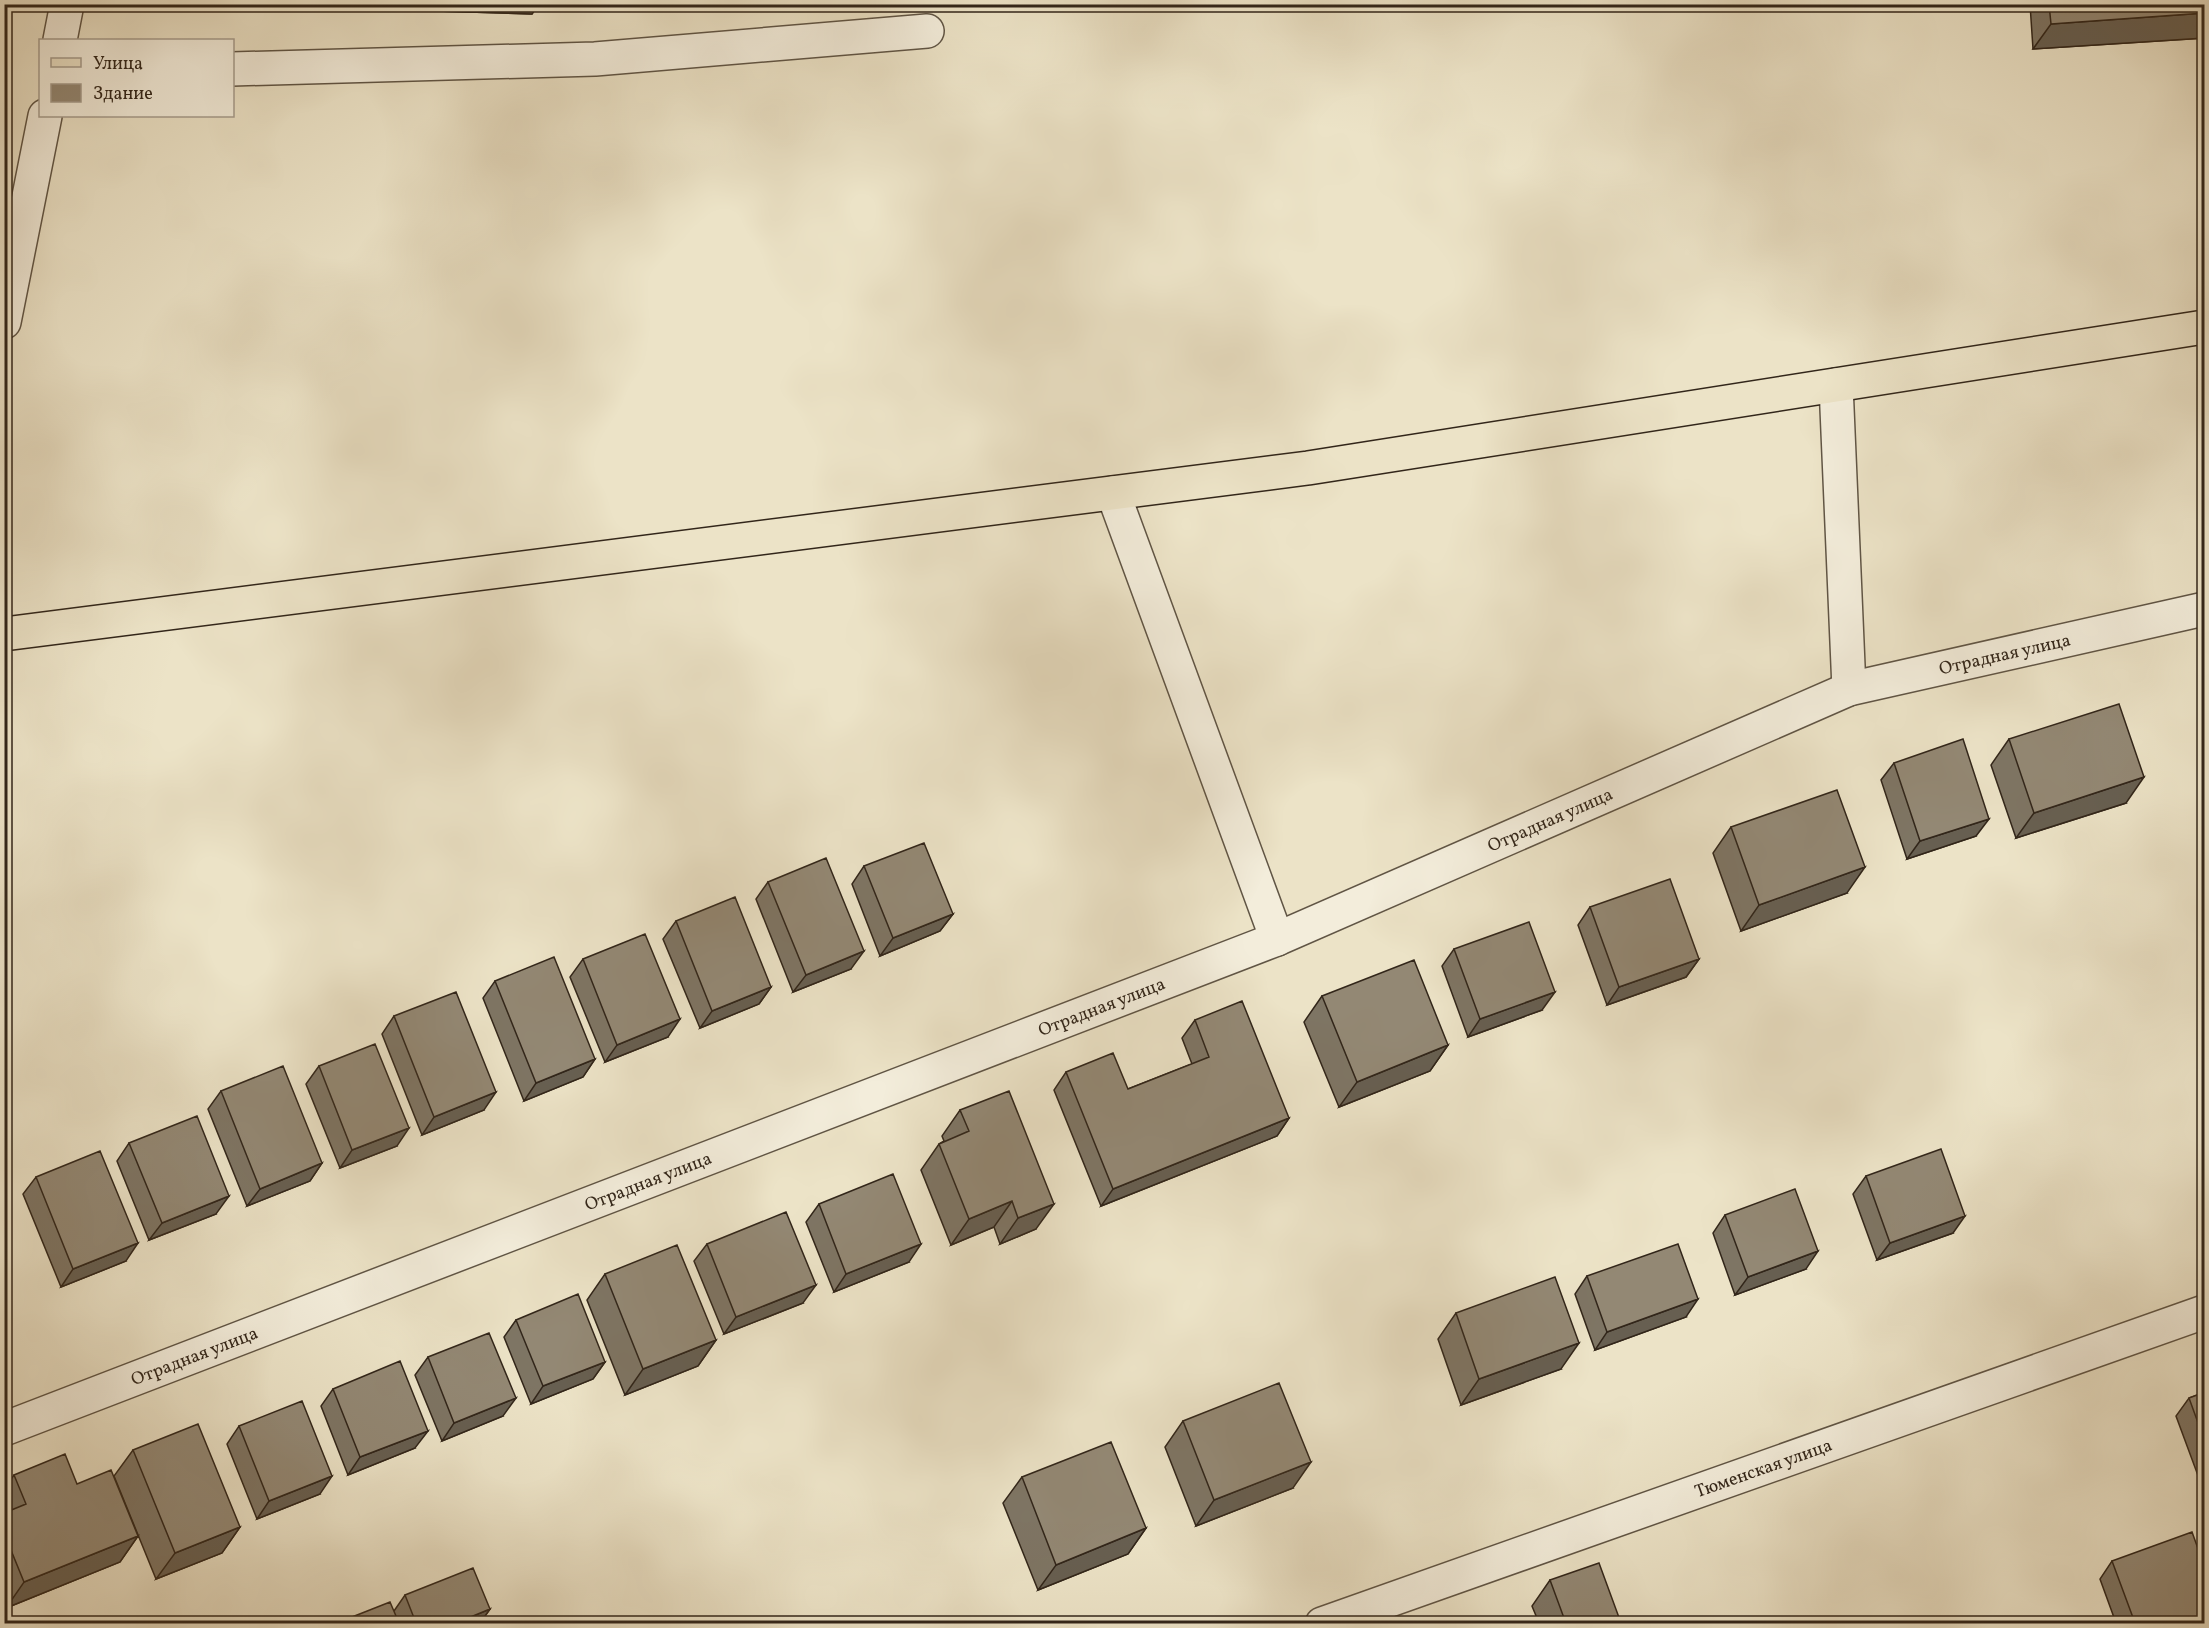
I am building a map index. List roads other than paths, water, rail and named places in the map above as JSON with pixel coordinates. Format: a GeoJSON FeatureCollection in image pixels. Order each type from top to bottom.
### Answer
{"type":"FeatureCollection","features":[{"type":"Feature","properties":{"kind":"main road"},"geometry":{"type":"LineString","coordinates":[[4,634],[1308,468],[2205,327]]}},
{"type":"Feature","properties":{"kind":"street"},"geometry":{"type":"LineString","coordinates":[[60,39],[67,4]]}},
{"type":"Feature","properties":{"kind":"street"},"geometry":{"type":"LineString","coordinates":[[234,69],[595,59],[927,32]]}},
{"type":"Feature","properties":{"kind":"street"},"geometry":{"type":"LineString","coordinates":[[4,321],[45,117]]}},
{"type":"Feature","properties":{"kind":"street"},"geometry":{"type":"LineString","coordinates":[[1836,385],[1849,689]]}},
{"type":"Feature","properties":{"kind":"street"},"geometry":{"type":"LineString","coordinates":[[1113,493],[1277,939]]}},
{"type":"Feature","properties":{"kind":"street","name":"Отрадная улица"},"geometry":{"type":"LineString","coordinates":[[4,1430],[1277,939],[1849,689],[2205,609]]}},
{"type":"Feature","properties":{"kind":"street","name":"Тюменская улица"},"geometry":{"type":"LineString","coordinates":[[1323,1623],[2205,1312]]}}]}
